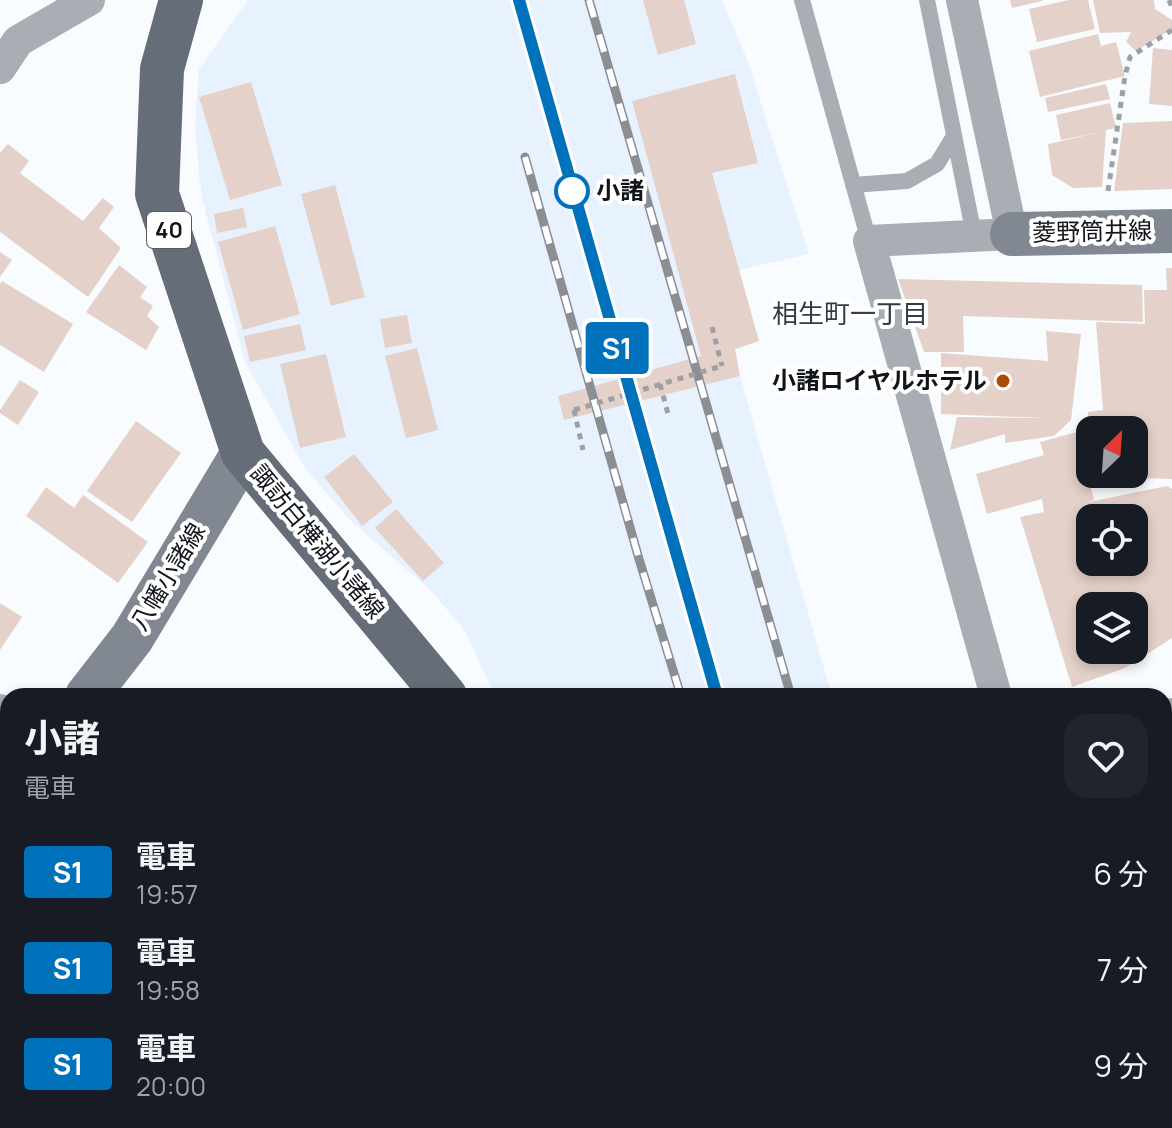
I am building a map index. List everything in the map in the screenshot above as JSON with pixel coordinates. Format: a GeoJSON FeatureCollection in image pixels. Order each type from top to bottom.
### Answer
{"type":"FeatureCollection","features":[{"type":"Feature","properties":{"kind":"main road","name":"諏訪白樺湖小諸線"},"geometry":{"type":"LineString","coordinates":[[181,0],[162,69],[157,194],[243,453],[438,688]]}},
{"type":"Feature","properties":{"kind":"main road","name":"菱野筒井線"},"geometry":{"type":"LineString","coordinates":[[992,229],[1172,231]]}},
{"type":"Feature","properties":{"kind":"main road","name":"八幡小諸線"},"geometry":{"type":"LineString","coordinates":[[93,688],[132,638],[243,453]]}},
{"type":"Feature","properties":{"kind":"street"},"geometry":{"type":"LineString","coordinates":[[0,68],[18,41],[89,0]]}},
{"type":"Feature","properties":{"kind":"street"},"geometry":{"type":"LineString","coordinates":[[962,0],[992,229],[869,241],[994,688]]}},
{"type":"Feature","properties":{"kind":"lane"},"geometry":{"type":"LineString","coordinates":[[802,0],[869,241]]}},
{"type":"Feature","properties":{"kind":"lane"},"geometry":{"type":"LineString","coordinates":[[808,21],[818,0]]}},
{"type":"Feature","properties":{"kind":"lane"},"geometry":{"type":"LineString","coordinates":[[927,0],[954,136],[992,229]]}},
{"type":"Feature","properties":{"kind":"lane"},"geometry":{"type":"LineString","coordinates":[[853,185],[907,181],[937,164],[954,136]]}},
{"type":"Feature","properties":{"kind":"path"},"geometry":{"type":"LineString","coordinates":[[1169,0],[1172,7]]}},
{"type":"Feature","properties":{"kind":"path"},"geometry":{"type":"LineString","coordinates":[[1107,200],[1130,57],[1172,30]]}},
{"type":"Feature","properties":{"kind":"path"},"geometry":{"type":"LineString","coordinates":[[583,450],[574,410],[722,366],[712,327]]}},
{"type":"Feature","properties":{"kind":"path"},"geometry":{"type":"LineString","coordinates":[[660,384],[668,414]]}},
{"type":"Feature","properties":{"kind":"shaded area"},"geometry":{"type":"Polygon","coordinates":[[[248,0],[722,0],[747,59],[809,254],[739,270],[759,341],[735,350],[830,688],[491,688],[465,631],[433,593],[352,522],[306,470],[245,362],[199,177],[195,125],[199,69],[248,0]]]}},
{"type":"Feature","properties":{"kind":"building"},"geometry":{"type":"Polygon","coordinates":[[[643,0],[684,0],[696,44],[658,55],[643,0]]]}},
{"type":"Feature","properties":{"kind":"building"},"geometry":{"type":"Polygon","coordinates":[[[1010,0],[1042,0],[1042,1],[1012,8],[1010,0]]]}},
{"type":"Feature","properties":{"kind":"building"},"geometry":{"type":"Polygon","coordinates":[[[1069,0],[1088,0],[1095,29],[1037,42],[1029,9],[1069,0]]]}},
{"type":"Feature","properties":{"kind":"building"},"geometry":{"type":"Polygon","coordinates":[[[1093,0],[1154,0],[1155,9],[1172,20],[1172,29],[1136,51],[1126,42],[1131,32],[1100,33],[1093,0]]]}},
{"type":"Feature","properties":{"kind":"building"},"geometry":{"type":"Polygon","coordinates":[[[1098,34],[1101,46],[1116,42],[1125,76],[1040,97],[1029,51],[1098,34]]]}},
{"type":"Feature","properties":{"kind":"building"},"geometry":{"type":"Polygon","coordinates":[[[1153,48],[1172,50],[1172,106],[1149,104],[1153,48]]]}},
{"type":"Feature","properties":{"kind":"building"},"geometry":{"type":"Polygon","coordinates":[[[735,74],[758,163],[712,173],[759,341],[735,349],[740,376],[564,420],[558,396],[701,356],[632,101],[735,74]]]}},
{"type":"Feature","properties":{"kind":"building"},"geometry":{"type":"Polygon","coordinates":[[[251,82],[282,185],[230,200],[199,97],[251,82]]]}},
{"type":"Feature","properties":{"kind":"building"},"geometry":{"type":"Polygon","coordinates":[[[1106,84],[1110,99],[1048,112],[1045,98],[1106,84]]]}},
{"type":"Feature","properties":{"kind":"building"},"geometry":{"type":"Polygon","coordinates":[[[1110,103],[1116,128],[1106,130],[1102,187],[1073,188],[1052,175],[1048,144],[1101,132],[1061,140],[1056,115],[1110,103]]]}},
{"type":"Feature","properties":{"kind":"building"},"geometry":{"type":"Polygon","coordinates":[[[1172,121],[1172,189],[1114,191],[1123,123],[1172,121]]]}},
{"type":"Feature","properties":{"kind":"building"},"geometry":{"type":"Polygon","coordinates":[[[8,144],[29,161],[20,173],[83,221],[103,198],[114,207],[99,228],[121,248],[88,297],[0,232],[0,153],[8,144]]]}},
{"type":"Feature","properties":{"kind":"building"},"geometry":{"type":"Polygon","coordinates":[[[335,185],[365,297],[331,306],[301,194],[335,185]]]}},
{"type":"Feature","properties":{"kind":"building"},"geometry":{"type":"Polygon","coordinates":[[[243,208],[247,227],[217,233],[214,214],[243,208]]]}},
{"type":"Feature","properties":{"kind":"building"},"geometry":{"type":"Polygon","coordinates":[[[275,226],[300,314],[243,330],[218,242],[275,226]]]}},
{"type":"Feature","properties":{"kind":"building"},"geometry":{"type":"Polygon","coordinates":[[[0,252],[12,260],[0,277],[0,252]]]}},
{"type":"Feature","properties":{"kind":"building"},"geometry":{"type":"Polygon","coordinates":[[[119,265],[147,287],[140,297],[153,306],[147,316],[159,327],[146,350],[86,312],[119,265]]]}},
{"type":"Feature","properties":{"kind":"building"},"geometry":{"type":"Polygon","coordinates":[[[1166,268],[1172,268],[1172,479],[1148,478],[1148,416],[1088,416],[1088,412],[1103,410],[1096,322],[1145,324],[1144,290],[1167,290],[1166,268]]]}},
{"type":"Feature","properties":{"kind":"building"},"geometry":{"type":"Polygon","coordinates":[[[898,279],[1142,285],[1143,322],[963,316],[964,352],[924,352],[898,279]]]}},
{"type":"Feature","properties":{"kind":"building"},"geometry":{"type":"Polygon","coordinates":[[[2,281],[73,324],[44,372],[0,345],[2,281]]]}},
{"type":"Feature","properties":{"kind":"building"},"geometry":{"type":"Polygon","coordinates":[[[407,315],[412,343],[385,348],[380,319],[407,315]]]}},
{"type":"Feature","properties":{"kind":"building"},"geometry":{"type":"Polygon","coordinates":[[[300,324],[306,350],[250,362],[244,336],[300,324]]]}},
{"type":"Feature","properties":{"kind":"building"},"geometry":{"type":"Polygon","coordinates":[[[1046,331],[1081,334],[1071,420],[1054,436],[1005,443],[1005,434],[950,450],[957,417],[1046,418],[941,414],[941,353],[1048,361],[1046,331]]]}},
{"type":"Feature","properties":{"kind":"building"},"geometry":{"type":"Polygon","coordinates":[[[417,348],[438,430],[406,438],[385,356],[417,348]]]}},
{"type":"Feature","properties":{"kind":"building"},"geometry":{"type":"Polygon","coordinates":[[[326,354],[346,437],[300,448],[280,364],[326,354]]]}},
{"type":"Feature","properties":{"kind":"building"},"geometry":{"type":"Polygon","coordinates":[[[20,380],[39,392],[18,425],[0,410],[20,380]]]}},
{"type":"Feature","properties":{"kind":"building"},"geometry":{"type":"Polygon","coordinates":[[[136,421],[181,453],[132,522],[87,491],[136,421]]]}},
{"type":"Feature","properties":{"kind":"building"},"geometry":{"type":"Polygon","coordinates":[[[1076,432],[1076,488],[1091,488],[1094,500],[1084,503],[1167,486],[1172,489],[1172,638],[1148,653],[1148,592],[1076,592],[1076,664],[1131,664],[1072,687],[1020,517],[1044,512],[1042,499],[987,514],[976,474],[1044,455],[1040,442],[1076,432]]]}},
{"type":"Feature","properties":{"kind":"building"},"geometry":{"type":"Polygon","coordinates":[[[354,454],[393,502],[362,526],[324,477],[354,454]]]}},
{"type":"Feature","properties":{"kind":"building"},"geometry":{"type":"Polygon","coordinates":[[[46,487],[74,508],[83,495],[148,542],[118,583],[26,516],[46,487]]]}},
{"type":"Feature","properties":{"kind":"building"},"geometry":{"type":"Polygon","coordinates":[[[396,509],[444,563],[423,581],[375,528],[396,509]]]}},
{"type":"Feature","properties":{"kind":"building"},"geometry":{"type":"Polygon","coordinates":[[[0,603],[22,617],[0,650],[0,603]]]}},
{"type":"Feature","properties":{"kind":"railway"},"geometry":{"type":"LineString","coordinates":[[519,0],[715,688]]}},
{"type":"Feature","properties":{"kind":"railway"},"geometry":{"type":"LineString","coordinates":[[589,0],[789,688]]}},
{"type":"Feature","properties":{"kind":"railway"},"geometry":{"type":"LineString","coordinates":[[525,157],[679,688]]}},
{"type":"Feature","properties":{"kind":"train","name":"S1"},"geometry":{"type":"LineString","coordinates":[[519,0],[715,688]]}},
{"type":"Feature","properties":{"kind":"place","name":"小諸"},"geometry":{"type":"Point","coordinates":[572,191]}},
{"type":"Feature","properties":{"kind":"place","name":"小諸ロイヤルホテル"},"geometry":{"type":"Point","coordinates":[1003,381]}},
{"type":"Feature","properties":{"kind":"district","name":"相生町一丁目"},"geometry":{"type":"Point","coordinates":[850,314]}}]}
